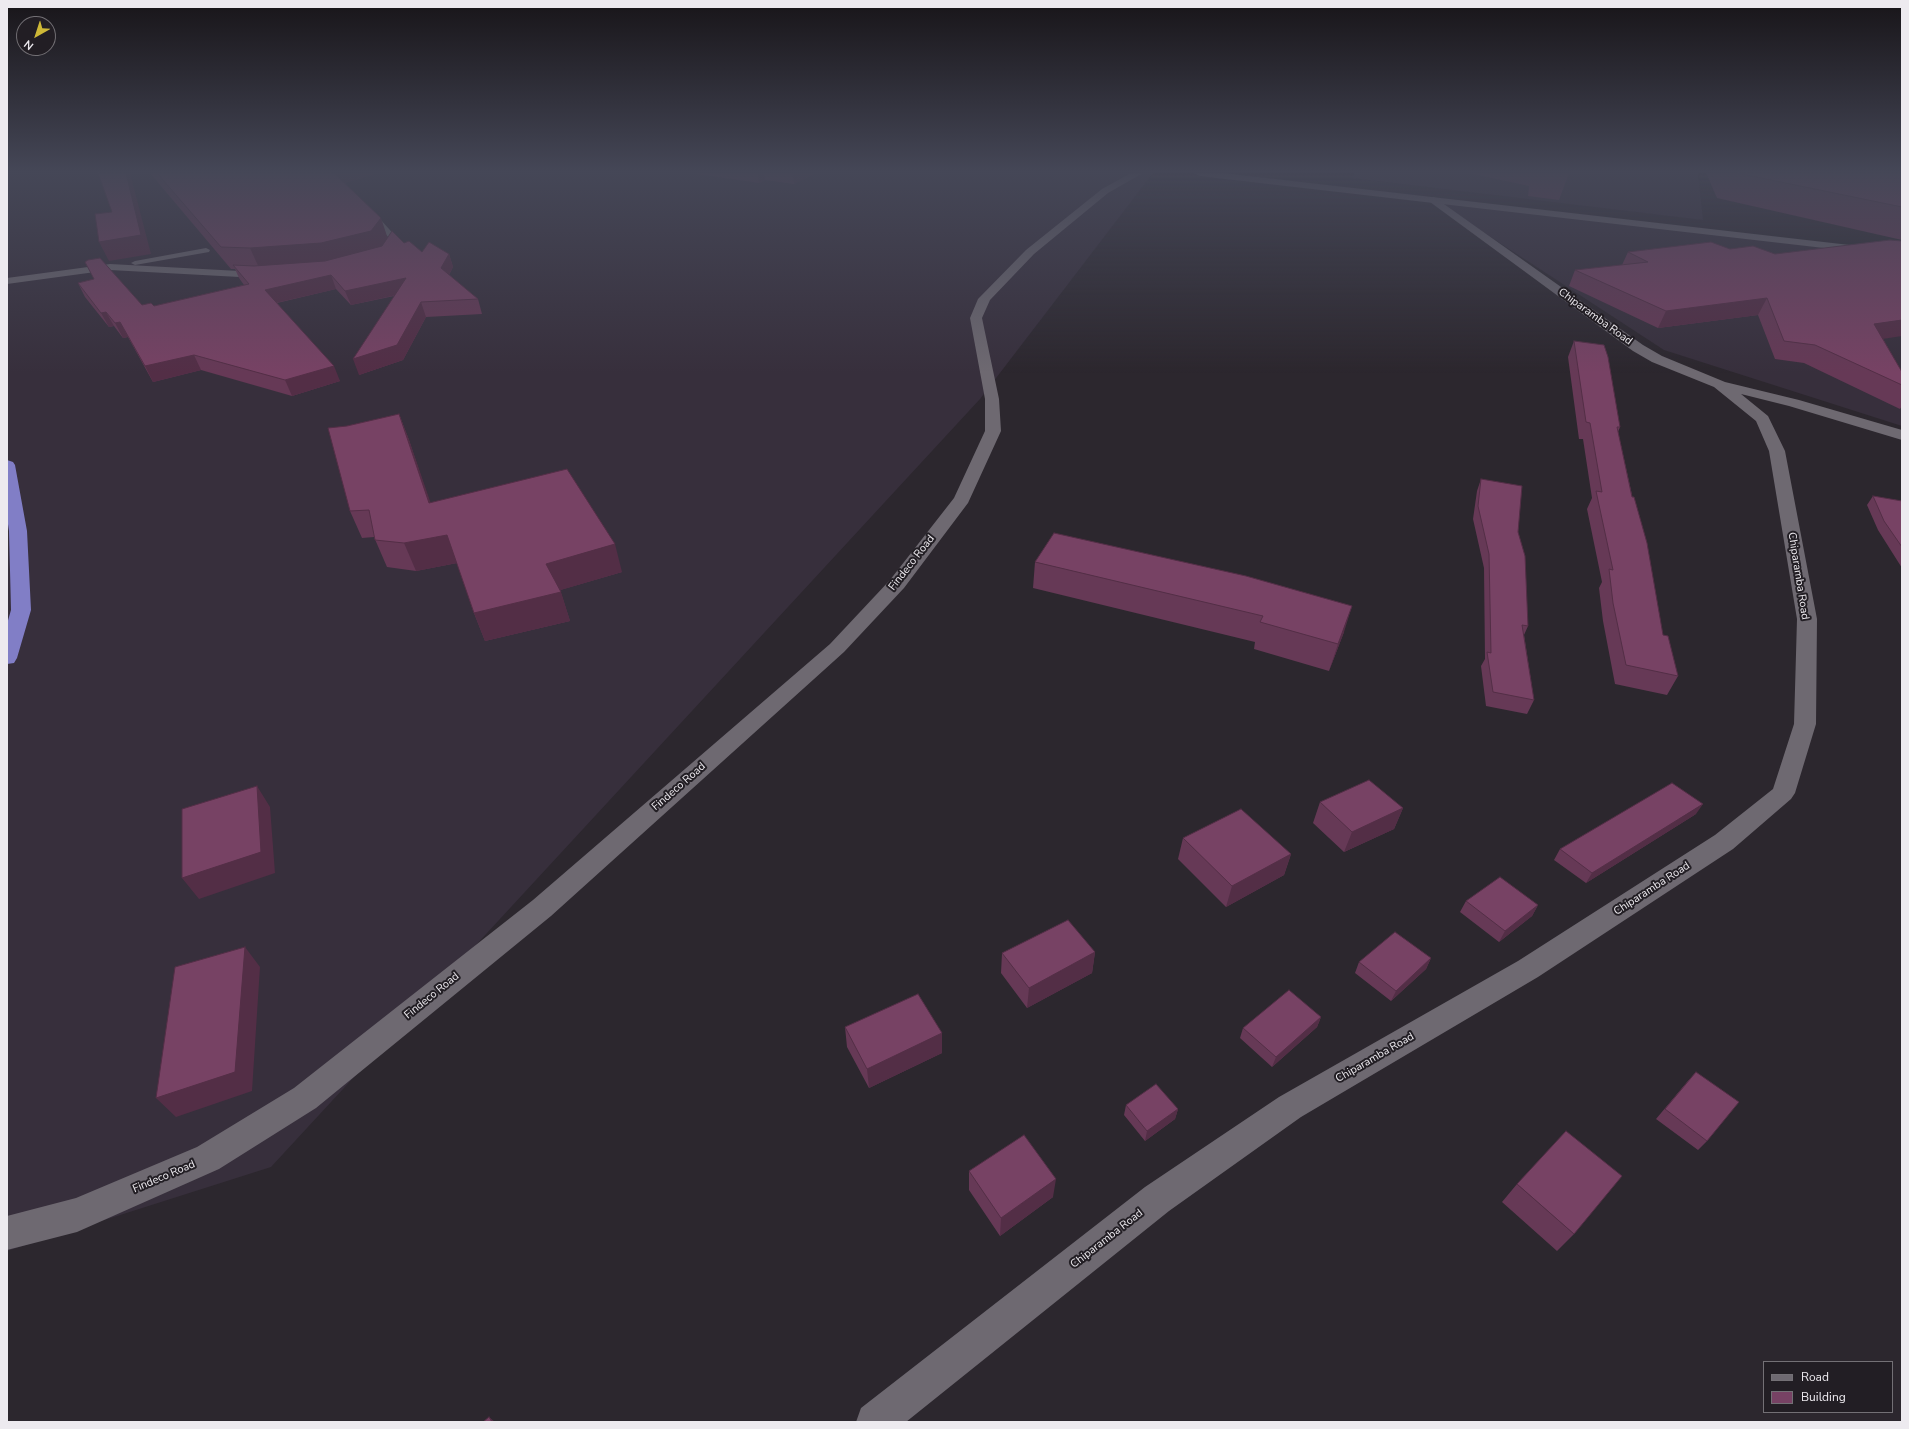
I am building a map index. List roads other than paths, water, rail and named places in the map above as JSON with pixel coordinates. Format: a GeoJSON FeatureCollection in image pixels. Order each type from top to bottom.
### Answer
{"type":"FeatureCollection","features":[{"type":"Feature","properties":{"kind":"highway"},"geometry":{"type":"LineString","coordinates":[[7,464],[18,531],[21,610],[7,658]]}},
{"type":"Feature","properties":{"kind":"street","name":"Findeco Road"},"geometry":{"type":"LineString","coordinates":[[7,1233],[77,1215],[208,1158],[304,1098],[542,908],[837,648],[897,584],[962,499],[993,431],[992,399],[976,318],[984,299],[1045,240]]}},
{"type":"Feature","properties":{"kind":"street","name":"Chiparamba Road"},"geometry":{"type":"LineString","coordinates":[[875,1422],[1157,1199],[1290,1108],[1528,969],[1724,842],[1783,793],[1805,724],[1807,619],[1777,451],[1763,419],[1720,384],[1662,361],[1638,348],[1489,240]]}},
{"type":"Feature","properties":{"kind":"street"},"geometry":{"type":"LineString","coordinates":[[1778,240],[1902,254]]}},
{"type":"Feature","properties":{"kind":"street"},"geometry":{"type":"LineString","coordinates":[[1720,384],[1794,403],[1902,435]]}},
{"type":"Feature","properties":{"kind":"lane"},"geometry":{"type":"LineString","coordinates":[[375,258],[383,256],[394,240]]}},
{"type":"Feature","properties":{"kind":"lane"},"geometry":{"type":"LineString","coordinates":[[7,282],[110,267],[206,250]]}},
{"type":"Feature","properties":{"kind":"lane"},"geometry":{"type":"LineString","coordinates":[[110,267],[268,275]]}}]}
